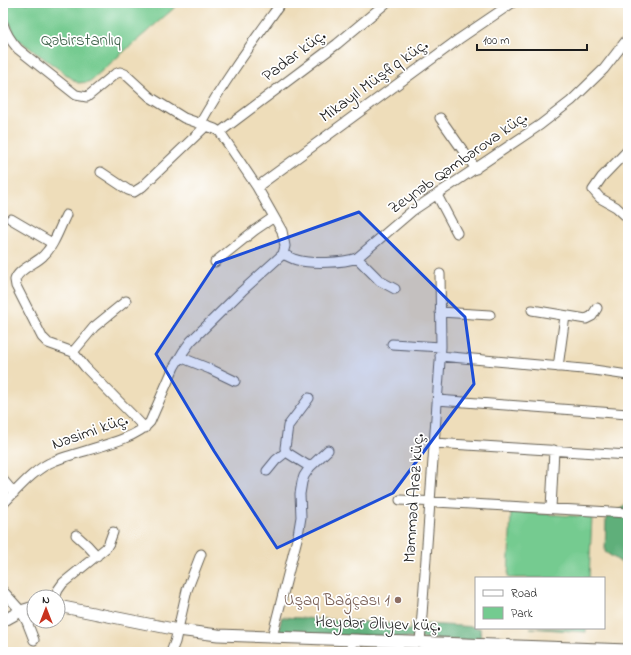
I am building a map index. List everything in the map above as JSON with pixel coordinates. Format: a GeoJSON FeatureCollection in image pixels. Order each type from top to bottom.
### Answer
{"type":"FeatureCollection","features":[{"type":"Feature","properties":{"kind":"main road","name":"Heydər Əliyev küç."},"geometry":{"type":"LineString","coordinates":[[66,608],[178,630],[206,634],[420,643],[491,649],[628,650]]}},
{"type":"Feature","properties":{"kind":"main road"},"geometry":{"type":"LineString","coordinates":[[3,621],[26,609]]}},
{"type":"Feature","properties":{"kind":"street"},"geometry":{"type":"LineString","coordinates":[[102,172],[128,190],[134,192],[142,187],[204,125],[215,97],[281,3]]}},
{"type":"Feature","properties":{"kind":"street","name":"Padar küç."},"geometry":{"type":"LineString","coordinates":[[220,132],[337,44],[386,3]]}},
{"type":"Feature","properties":{"kind":"street","name":"Mikayıl Müşfiq küç."},"geometry":{"type":"LineString","coordinates":[[257,187],[459,39],[512,3]]}},
{"type":"Feature","properties":{"kind":"street"},"geometry":{"type":"LineString","coordinates":[[3,24],[10,40],[18,49],[76,95],[87,97],[115,74],[120,72],[125,74],[141,90],[165,107],[184,118],[215,128],[220,132],[257,187],[282,231],[285,240],[283,254]]}},
{"type":"Feature","properties":{"kind":"street","name":"Zeynəb Qəmbərova küç."},"geometry":{"type":"LineString","coordinates":[[283,254],[307,262],[347,262],[357,258],[412,211],[540,126],[571,101],[604,69],[628,38]]}},
{"type":"Feature","properties":{"kind":"street"},"geometry":{"type":"LineString","coordinates":[[440,118],[476,169]]}},
{"type":"Feature","properties":{"kind":"street"},"geometry":{"type":"LineString","coordinates":[[628,150],[602,177],[593,190],[600,198],[616,207],[628,218]]}},
{"type":"Feature","properties":{"kind":"street"},"geometry":{"type":"LineString","coordinates":[[437,195],[458,233]]}},
{"type":"Feature","properties":{"kind":"street"},"geometry":{"type":"LineString","coordinates":[[66,216],[52,243],[42,257],[18,274],[15,280],[16,286],[42,337],[48,343],[73,352],[85,367],[145,428]]}},
{"type":"Feature","properties":{"kind":"street"},"geometry":{"type":"LineString","coordinates":[[215,262],[274,217]]}},
{"type":"Feature","properties":{"kind":"street"},"geometry":{"type":"LineString","coordinates":[[11,219],[52,243]]}},
{"type":"Feature","properties":{"kind":"street","name":"Nəsimi küç."},"geometry":{"type":"LineString","coordinates":[[3,504],[42,467],[53,461],[126,437],[145,428],[150,422],[174,367],[180,357],[197,336],[242,291],[283,254]]}},
{"type":"Feature","properties":{"kind":"street"},"geometry":{"type":"LineString","coordinates":[[357,258],[380,281],[395,289]]}},
{"type":"Feature","properties":{"kind":"street","name":"Məmməd Araz küç."},"geometry":{"type":"LineString","coordinates":[[420,643],[440,352],[440,274]]}},
{"type":"Feature","properties":{"kind":"street"},"geometry":{"type":"LineString","coordinates":[[73,352],[94,327],[126,301]]}},
{"type":"Feature","properties":{"kind":"street"},"geometry":{"type":"LineString","coordinates":[[532,310],[586,318],[592,316],[597,308]]}},
{"type":"Feature","properties":{"kind":"street"},"geometry":{"type":"LineString","coordinates":[[440,312],[490,315]]}},
{"type":"Feature","properties":{"kind":"street"},"geometry":{"type":"LineString","coordinates":[[558,367],[566,316]]}},
{"type":"Feature","properties":{"kind":"street"},"geometry":{"type":"LineString","coordinates":[[392,344],[440,352],[628,375]]}},
{"type":"Feature","properties":{"kind":"street"},"geometry":{"type":"LineString","coordinates":[[180,357],[235,381]]}},
{"type":"Feature","properties":{"kind":"street"},"geometry":{"type":"LineString","coordinates":[[286,452],[285,448],[288,426],[309,398]]}},
{"type":"Feature","properties":{"kind":"street"},"geometry":{"type":"LineString","coordinates":[[437,400],[628,414]]}},
{"type":"Feature","properties":{"kind":"street"},"geometry":{"type":"LineString","coordinates":[[434,443],[628,455]]}},
{"type":"Feature","properties":{"kind":"street"},"geometry":{"type":"LineString","coordinates":[[272,637],[298,535],[301,517],[300,494],[302,482],[310,467],[328,450]]}},
{"type":"Feature","properties":{"kind":"street"},"geometry":{"type":"LineString","coordinates":[[551,508],[554,450]]}},
{"type":"Feature","properties":{"kind":"street"},"geometry":{"type":"LineString","coordinates":[[286,452],[310,467]]}},
{"type":"Feature","properties":{"kind":"street"},"geometry":{"type":"LineString","coordinates":[[267,471],[276,460],[286,452]]}},
{"type":"Feature","properties":{"kind":"street"},"geometry":{"type":"LineString","coordinates":[[3,480],[14,493]]}},
{"type":"Feature","properties":{"kind":"street"},"geometry":{"type":"LineString","coordinates":[[400,500],[628,513]]}},
{"type":"Feature","properties":{"kind":"street"},"geometry":{"type":"LineString","coordinates":[[59,589],[63,583],[106,548],[110,543],[113,532]]}},
{"type":"Feature","properties":{"kind":"street"},"geometry":{"type":"LineString","coordinates":[[76,535],[97,556]]}},
{"type":"Feature","properties":{"kind":"street"},"geometry":{"type":"LineString","coordinates":[[171,652],[178,630],[187,590],[201,554]]}},
{"type":"Feature","properties":{"kind":"street"},"geometry":{"type":"LineString","coordinates":[[3,591],[21,611],[34,640]]}},
{"type":"Feature","properties":{"kind":"street"},"geometry":{"type":"LineString","coordinates":[[349,652],[354,640]]}},
{"type":"Feature","properties":{"kind":"highlighted area"},"geometry":{"type":"Polygon","coordinates":[[[359,212],[465,317],[474,384],[393,493],[277,548],[214,451],[156,354],[216,263],[359,212]]]}},
{"type":"Feature","properties":{"kind":"green space","name":"Qəbirstanlıq"},"geometry":{"type":"Polygon","coordinates":[[[8,3],[180,3],[89,82],[78,83],[16,38],[8,18],[8,3]]]}},
{"type":"Feature","properties":{"kind":"green space"},"geometry":{"type":"Polygon","coordinates":[[[628,500],[628,567],[605,552],[606,518],[626,504],[628,500]]]}},
{"type":"Feature","properties":{"kind":"green space"},"geometry":{"type":"Polygon","coordinates":[[[511,512],[592,517],[589,577],[508,577],[511,512]]]}},
{"type":"Feature","properties":{"kind":"green space"},"geometry":{"type":"Polygon","coordinates":[[[282,617],[394,624],[397,631],[410,630],[412,623],[475,627],[475,629],[480,629],[481,641],[278,633],[282,617]]]}},
{"type":"Feature","properties":{"kind":"green space"},"geometry":{"type":"Polygon","coordinates":[[[544,629],[586,629],[586,632],[544,629]]]}},
{"type":"Feature","properties":{"kind":"place","name":"Uşaq Bağçası 1"},"geometry":{"type":"Point","coordinates":[398,600]}}]}
